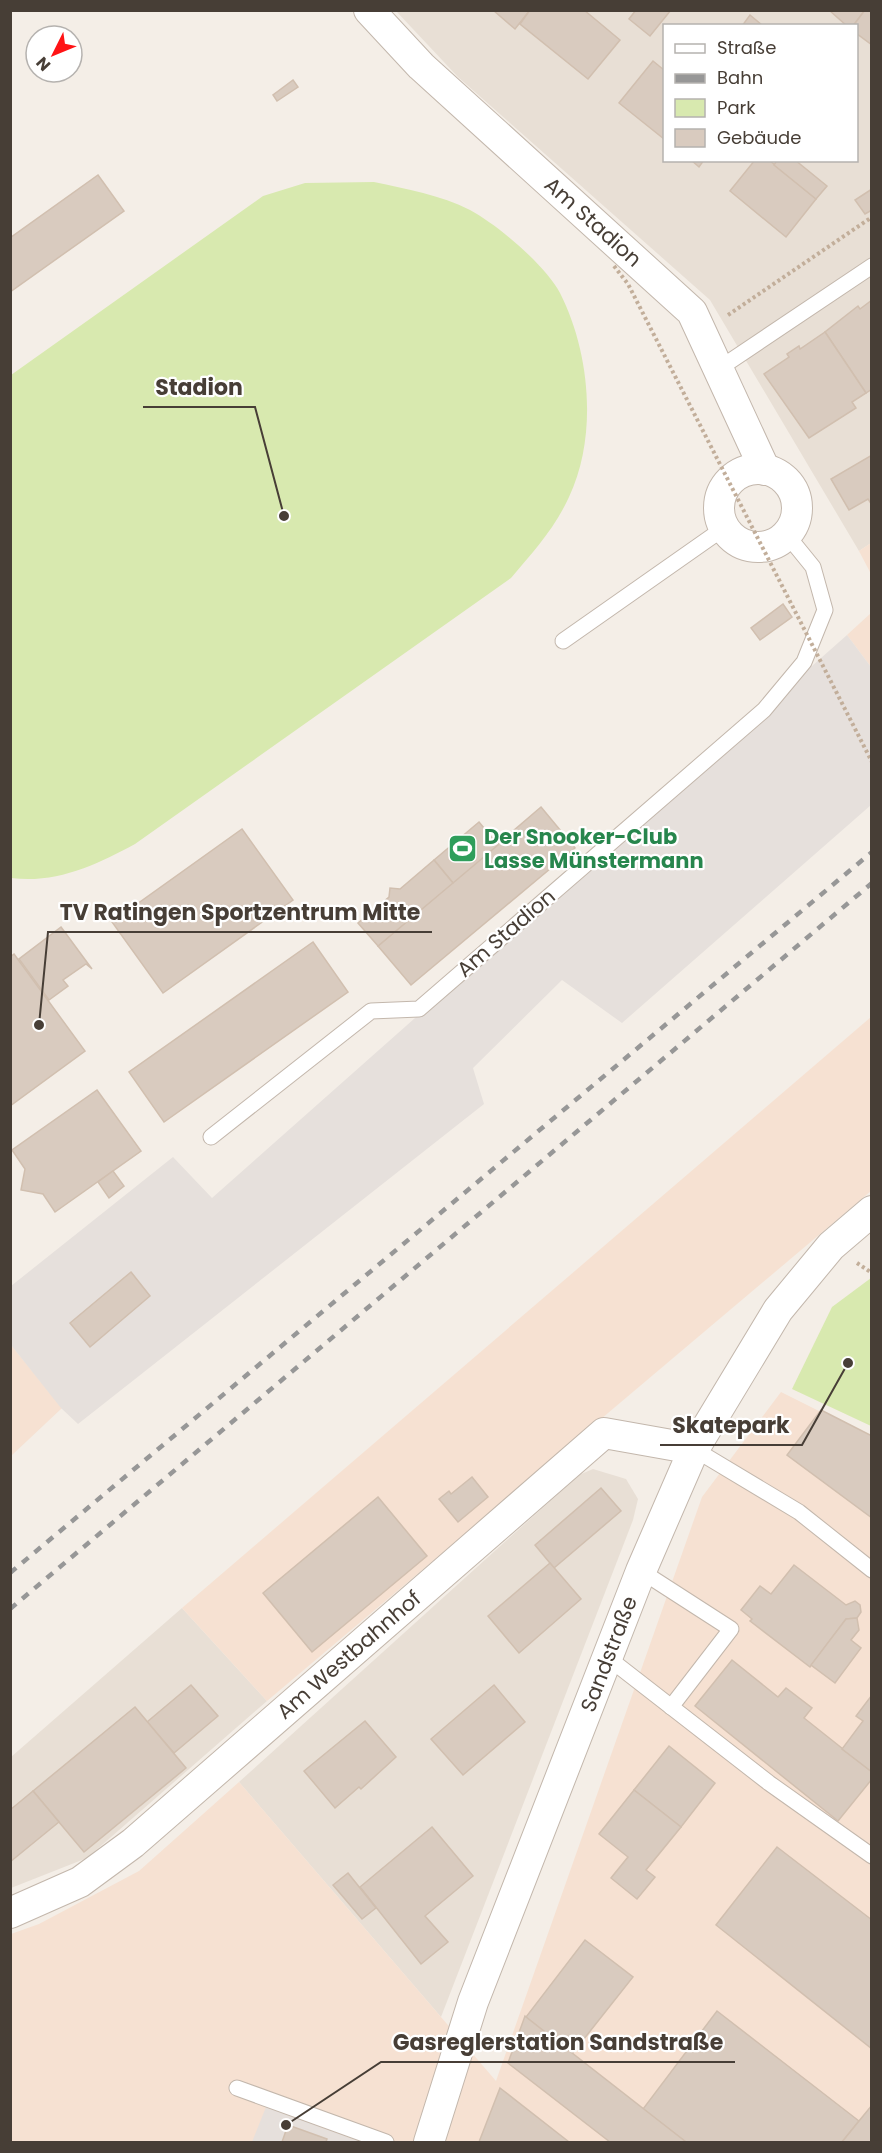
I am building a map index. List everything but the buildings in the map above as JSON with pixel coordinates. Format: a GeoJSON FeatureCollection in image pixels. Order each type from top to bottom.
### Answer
{"type":"FeatureCollection","features":[{"type":"Feature","properties":{"kind":"street","name":"Am Stadion"},"geometry":{"type":"LineString","coordinates":[[369,10],[421,66],[692,312],[720,368],[765,470]]}},
{"type":"Feature","properties":{"kind":"street"},"geometry":{"type":"LineString","coordinates":[[752,470],[765,470],[786,481],[796,503],[796,515],[786,535],[775,543],[752,547],[732,537],[724,528],[719,504],[722,492],[730,481],[752,470]]}},
{"type":"Feature","properties":{"kind":"street","name":"Sandstraße"},"geometry":{"type":"LineString","coordinates":[[429,2142],[473,2002],[641,1571],[694,1449],[778,1310],[831,1246],[872,1211]]}},
{"type":"Feature","properties":{"kind":"street","name":"Am Westbahnhof"},"geometry":{"type":"LineString","coordinates":[[10,1913],[80,1882],[133,1843],[603,1433],[694,1449]]}},
{"type":"Feature","properties":{"kind":"lane"},"geometry":{"type":"LineString","coordinates":[[720,368],[872,266]]}},
{"type":"Feature","properties":{"kind":"lane"},"geometry":{"type":"LineString","coordinates":[[563,641],[724,528]]}},
{"type":"Feature","properties":{"kind":"lane","name":"Am Stadion"},"geometry":{"type":"LineString","coordinates":[[211,1137],[371,1011],[419,1008],[764,710],[804,662],[825,610],[813,567],[786,535]]}},
{"type":"Feature","properties":{"kind":"lane"},"geometry":{"type":"LineString","coordinates":[[694,1449],[799,1512],[872,1570]]}},
{"type":"Feature","properties":{"kind":"lane"},"geometry":{"type":"LineString","coordinates":[[641,1571],[731,1629],[671,1707]]}},
{"type":"Feature","properties":{"kind":"lane"},"geometry":{"type":"LineString","coordinates":[[607,1658],[769,1783],[872,1856]]}},
{"type":"Feature","properties":{"kind":"lane"},"geometry":{"type":"LineString","coordinates":[[237,2088],[386,2142]]}},
{"type":"Feature","properties":{"kind":"path"},"geometry":{"type":"LineString","coordinates":[[700,328],[731,314],[872,217]]}},
{"type":"Feature","properties":{"kind":"path"},"geometry":{"type":"LineString","coordinates":[[614,266],[628,284],[872,762]]}},
{"type":"Feature","properties":{"kind":"shaded area"},"geometry":{"type":"Polygon","coordinates":[[[396,11],[871,11],[871,543],[859,551],[710,300],[458,77],[396,11]]]}},
{"type":"Feature","properties":{"kind":"shaded area"},"geometry":{"type":"Polygon","coordinates":[[[871,543],[871,574],[859,551],[871,543]]]}},
{"type":"Feature","properties":{"kind":"shaded area"},"geometry":{"type":"Polygon","coordinates":[[[871,613],[871,667],[847,635],[871,613]]]}},
{"type":"Feature","properties":{"kind":"shaded area"},"geometry":{"type":"Polygon","coordinates":[[[847,635],[871,667],[871,805],[622,1023],[562,980],[473,1068],[484,1104],[78,1424],[61,1408],[11,1345],[11,1286],[173,1157],[212,1198],[847,635]]]}},
{"type":"Feature","properties":{"kind":"shaded area"},"geometry":{"type":"Polygon","coordinates":[[[871,1017],[871,1191],[267,1701],[182,1608],[871,1017]]]}},
{"type":"Feature","properties":{"kind":"shaded area"},"geometry":{"type":"Polygon","coordinates":[[[11,1345],[62,1408],[11,1456],[11,1345]]]}},
{"type":"Feature","properties":{"kind":"shaded area"},"geometry":{"type":"Polygon","coordinates":[[[781,1392],[871,1437],[871,2142],[11,2142],[11,1934],[39,1924],[139,1871],[239,1782],[496,2081],[702,1497],[781,1392]]]}},
{"type":"Feature","properties":{"kind":"shaded area"},"geometry":{"type":"Polygon","coordinates":[[[593,1469],[626,1479],[638,1499],[633,1520],[441,2017],[239,1782],[579,1475],[593,1469]]]}},
{"type":"Feature","properties":{"kind":"shaded area"},"geometry":{"type":"Polygon","coordinates":[[[182,1608],[267,1701],[87,1858],[11,1888],[11,1757],[182,1608]]]}},
{"type":"Feature","properties":{"kind":"shaded area"},"geometry":{"type":"Polygon","coordinates":[[[266,2107],[361,2142],[252,2142],[266,2107]]]}},
{"type":"Feature","properties":{"kind":"green space"},"geometry":{"type":"Polygon","coordinates":[[[374,182],[435,196],[470,210],[520,247],[544,271],[560,293],[578,341],[587,394],[584,448],[569,497],[543,539],[511,578],[135,844],[75,871],[44,878],[11,878],[11,375],[263,196],[305,183],[374,182]]]}},
{"type":"Feature","properties":{"kind":"green space"},"geometry":{"type":"Polygon","coordinates":[[[871,1278],[871,1426],[792,1389],[832,1307],[871,1278]]]}},
{"type":"Feature","properties":{"kind":"railway"},"geometry":{"type":"LineString","coordinates":[[10,1573],[872,852]]}},
{"type":"Feature","properties":{"kind":"railway"},"geometry":{"type":"LineString","coordinates":[[10,1609],[872,883]]}},
{"type":"Feature","properties":{"kind":"place","name":"Stadion"},"geometry":{"type":"Point","coordinates":[284,516]}},
{"type":"Feature","properties":{"kind":"place","name":"Der Snooker-Club Lasse Münstermann"},"geometry":{"type":"Point","coordinates":[463,849]}},
{"type":"Feature","properties":{"kind":"place","name":"TV Ratingen Sportzentrum Mitte"},"geometry":{"type":"Point","coordinates":[39,1025]}},
{"type":"Feature","properties":{"kind":"place","name":"Skatepark"},"geometry":{"type":"Point","coordinates":[848,1363]}},
{"type":"Feature","properties":{"kind":"place","name":"Gasreglerstation Sandstraße"},"geometry":{"type":"Point","coordinates":[286,2125]}}]}
